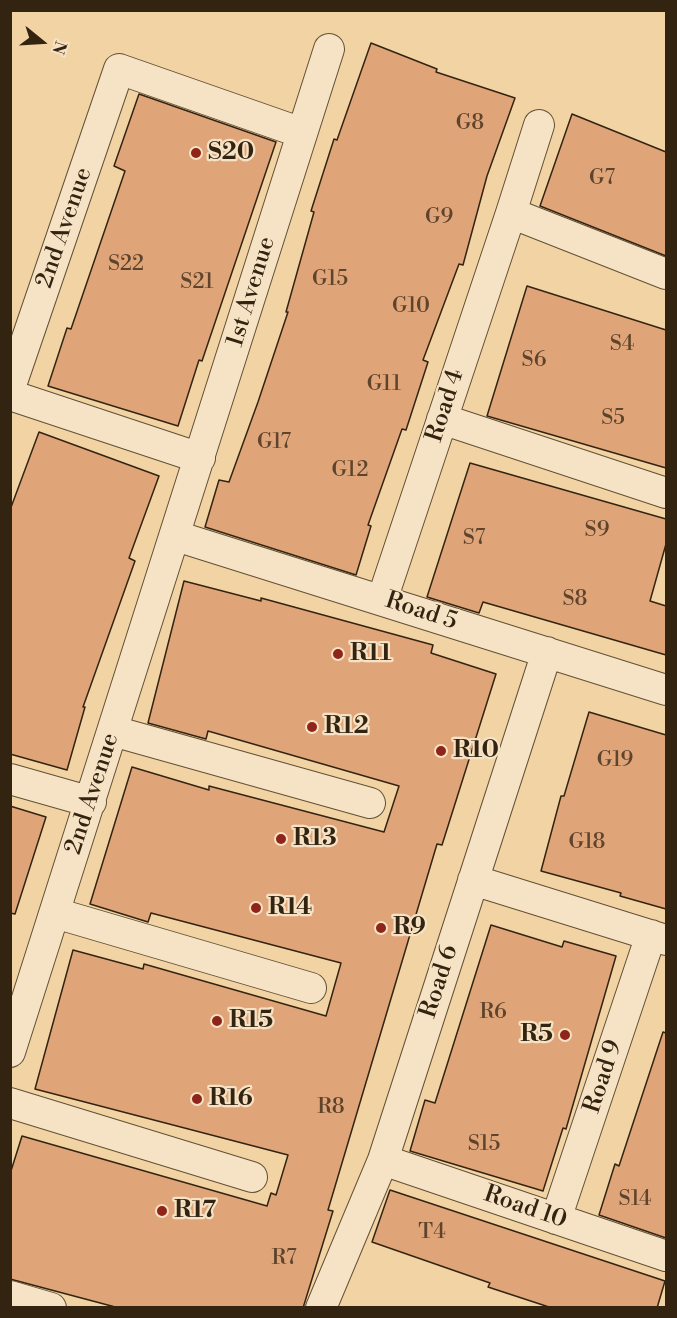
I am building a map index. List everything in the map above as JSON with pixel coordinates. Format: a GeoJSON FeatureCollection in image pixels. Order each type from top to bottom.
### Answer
{"type":"FeatureCollection","features":[{"type":"Feature","properties":{"kind":"street","name":"1st Avenue"},"geometry":{"type":"LineString","coordinates":[[176,536],[329,49]]}},
{"type":"Feature","properties":{"kind":"street","name":"2nd Avenue"},"geometry":{"type":"LineString","coordinates":[[10,388],[119,69],[302,133]]}},
{"type":"Feature","properties":{"kind":"street","name":"Road 4"},"geometry":{"type":"LineString","coordinates":[[382,600],[539,125]]}},
{"type":"Feature","properties":{"kind":"street"},"geometry":{"type":"LineString","coordinates":[[511,213],[666,274]]}},
{"type":"Feature","properties":{"kind":"street"},"geometry":{"type":"LineString","coordinates":[[10,395],[200,458]]}},
{"type":"Feature","properties":{"kind":"street"},"geometry":{"type":"LineString","coordinates":[[442,418],[666,493]]}},
{"type":"Feature","properties":{"kind":"street","name":"2nd Avenue"},"geometry":{"type":"LineString","coordinates":[[10,1052],[176,536]]}},
{"type":"Feature","properties":{"kind":"street","name":"Road 5"},"geometry":{"type":"LineString","coordinates":[[176,536],[666,690]]}},
{"type":"Feature","properties":{"kind":"street","name":"Road 6"},"geometry":{"type":"LineString","coordinates":[[321,1308],[382,1160],[547,652]]}},
{"type":"Feature","properties":{"kind":"street"},"geometry":{"type":"LineString","coordinates":[[113,731],[370,803]]}},
{"type":"Feature","properties":{"kind":"street"},"geometry":{"type":"LineString","coordinates":[[10,779],[91,802]]}},
{"type":"Feature","properties":{"kind":"street"},"geometry":{"type":"LineString","coordinates":[[473,880],[659,937]]}},
{"type":"Feature","properties":{"kind":"street"},"geometry":{"type":"LineString","coordinates":[[55,913],[311,988]]}},
{"type":"Feature","properties":{"kind":"street","name":"Road 9"},"geometry":{"type":"LineString","coordinates":[[556,1219],[659,937]]}},
{"type":"Feature","properties":{"kind":"street"},"geometry":{"type":"LineString","coordinates":[[10,1103],[252,1177]]}},
{"type":"Feature","properties":{"kind":"street","name":"Road 10"},"geometry":{"type":"LineString","coordinates":[[382,1160],[666,1256]]}},
{"type":"Feature","properties":{"kind":"street"},"geometry":{"type":"LineString","coordinates":[[10,1296],[51,1308]]}},
{"type":"Feature","properties":{"kind":"building"},"geometry":{"type":"Polygon","coordinates":[[[371,43],[437,69],[436,72],[515,98],[487,176],[463,265],[459,264],[423,360],[428,362],[406,430],[402,429],[368,525],[371,526],[356,575],[205,527],[219,480],[229,482],[258,402],[288,312],[286,312],[314,212],[311,211],[334,139],[337,140],[371,43]]]}},
{"type":"Feature","properties":{"kind":"building"},"geometry":{"type":"Polygon","coordinates":[[[139,94],[276,142],[178,426],[48,386],[67,328],[71,329],[125,171],[114,166],[139,94]]]}},
{"type":"Feature","properties":{"kind":"building","name":"G7"},"geometry":{"type":"Polygon","coordinates":[[[572,114],[666,152],[666,256],[540,206],[572,114]]]}},
{"type":"Feature","properties":{"kind":"building"},"geometry":{"type":"Polygon","coordinates":[[[527,286],[666,330],[666,468],[487,416],[527,286]]]}},
{"type":"Feature","properties":{"kind":"building"},"geometry":{"type":"Polygon","coordinates":[[[39,432],[159,476],[129,558],[135,561],[83,707],[85,707],[67,770],[10,754],[10,510],[39,432]]]}},
{"type":"Feature","properties":{"kind":"building"},"geometry":{"type":"Polygon","coordinates":[[[470,463],[666,519],[666,544],[650,601],[666,606],[666,655],[483,602],[479,613],[427,597],[470,463]]]}},
{"type":"Feature","properties":{"kind":"building"},"geometry":{"type":"Polygon","coordinates":[[[184,581],[261,601],[261,598],[433,645],[431,653],[496,674],[442,845],[437,844],[328,1210],[333,1211],[303,1308],[119,1308],[10,1279],[10,1174],[22,1136],[267,1206],[271,1193],[276,1195],[288,1155],[35,1089],[73,950],[143,969],[144,964],[326,1016],[341,963],[151,913],[148,922],[90,904],[132,767],[209,790],[209,786],[384,832],[399,786],[208,731],[206,739],[148,723],[184,581]]]}},
{"type":"Feature","properties":{"kind":"building"},"geometry":{"type":"Polygon","coordinates":[[[589,712],[666,735],[666,909],[620,896],[621,893],[541,871],[561,796],[564,796],[589,712]]]}},
{"type":"Feature","properties":{"kind":"building"},"geometry":{"type":"Polygon","coordinates":[[[10,806],[46,817],[15,914],[10,913],[10,806]]]}},
{"type":"Feature","properties":{"kind":"building"},"geometry":{"type":"Polygon","coordinates":[[[491,925],[562,947],[564,941],[616,956],[566,1129],[563,1128],[543,1191],[410,1151],[425,1100],[435,1103],[491,925]]]}},
{"type":"Feature","properties":{"kind":"building"},"geometry":{"type":"Polygon","coordinates":[[[663,1032],[666,1033],[666,1238],[599,1215],[615,1164],[619,1166],[663,1032]]]}},
{"type":"Feature","properties":{"kind":"building"},"geometry":{"type":"Polygon","coordinates":[[[390,1190],[665,1281],[657,1308],[552,1308],[488,1287],[490,1283],[372,1242],[390,1190]]]}},
{"type":"Feature","properties":{"kind":"place","name":"S20"},"geometry":{"type":"Point","coordinates":[196,153]}},
{"type":"Feature","properties":{"kind":"place","name":"R11"},"geometry":{"type":"Point","coordinates":[338,654]}},
{"type":"Feature","properties":{"kind":"place","name":"R12"},"geometry":{"type":"Point","coordinates":[312,727]}},
{"type":"Feature","properties":{"kind":"place","name":"R10"},"geometry":{"type":"Point","coordinates":[441,751]}},
{"type":"Feature","properties":{"kind":"place","name":"R13"},"geometry":{"type":"Point","coordinates":[281,839]}},
{"type":"Feature","properties":{"kind":"place","name":"R14"},"geometry":{"type":"Point","coordinates":[256,908]}},
{"type":"Feature","properties":{"kind":"place","name":"R9"},"geometry":{"type":"Point","coordinates":[381,928]}},
{"type":"Feature","properties":{"kind":"place","name":"R15"},"geometry":{"type":"Point","coordinates":[217,1021]}},
{"type":"Feature","properties":{"kind":"place","name":"R5"},"geometry":{"type":"Point","coordinates":[565,1035]}},
{"type":"Feature","properties":{"kind":"place","name":"R16"},"geometry":{"type":"Point","coordinates":[197,1099]}},
{"type":"Feature","properties":{"kind":"place","name":"R17"},"geometry":{"type":"Point","coordinates":[162,1211]}}]}
